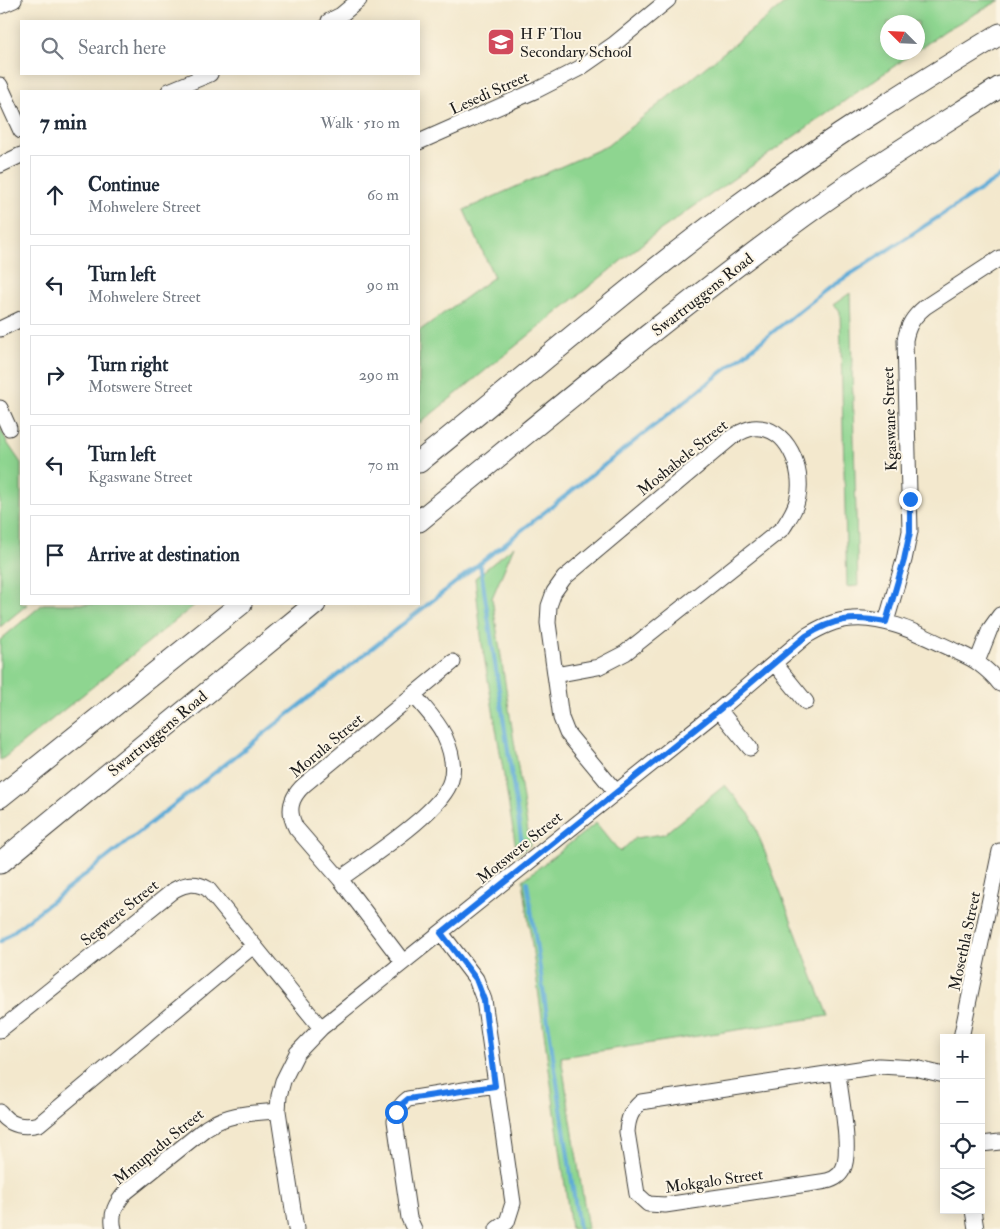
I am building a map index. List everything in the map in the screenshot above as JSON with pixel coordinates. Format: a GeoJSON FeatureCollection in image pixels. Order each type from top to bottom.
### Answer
{"type":"FeatureCollection","features":[{"type":"Feature","properties":{"kind":"main road"},"geometry":{"type":"LineString","coordinates":[[420,461],[642,279],[738,206],[846,131],[1000,34]]}},
{"type":"Feature","properties":{"kind":"main road","name":"Swartruggens Road"},"geometry":{"type":"LineString","coordinates":[[420,520],[610,366],[787,228],[882,162],[1000,87]]}},
{"type":"Feature","properties":{"kind":"main road"},"geometry":{"type":"LineString","coordinates":[[0,797],[240,605]]}},
{"type":"Feature","properties":{"kind":"main road","name":"Swartruggens Road"},"geometry":{"type":"LineString","coordinates":[[0,863],[314,605]]}},
{"type":"Feature","properties":{"kind":"street"},"geometry":{"type":"LineString","coordinates":[[0,6],[14,0]]}},
{"type":"Feature","properties":{"kind":"street"},"geometry":{"type":"LineString","coordinates":[[331,20],[342,15],[359,0]]}},
{"type":"Feature","properties":{"kind":"street","name":"Lesedi Street"},"geometry":{"type":"LineString","coordinates":[[420,142],[537,90],[580,68],[613,45],[668,0]]}},
{"type":"Feature","properties":{"kind":"street"},"geometry":{"type":"LineString","coordinates":[[171,90],[208,75]]}},
{"type":"Feature","properties":{"kind":"street"},"geometry":{"type":"LineString","coordinates":[[0,85],[20,129]]}},
{"type":"Feature","properties":{"kind":"street"},"geometry":{"type":"LineString","coordinates":[[0,164],[20,155]]}},
{"type":"Feature","properties":{"kind":"street","name":"Kgaswane Street"},"geometry":{"type":"LineString","coordinates":[[886,622],[910,532],[905,340],[908,326],[925,307],[1000,258]]}},
{"type":"Feature","properties":{"kind":"street"},"geometry":{"type":"LineString","coordinates":[[0,328],[20,319]]}},
{"type":"Feature","properties":{"kind":"street"},"geometry":{"type":"LineString","coordinates":[[0,408],[9,428]]}},
{"type":"Feature","properties":{"kind":"street","name":"Moshabele Street"},"geometry":{"type":"LineString","coordinates":[[555,675],[598,667],[625,654],[783,528],[794,511],[799,485],[798,467],[786,444],[778,436],[767,430],[755,428],[744,430],[732,437],[564,578],[554,592],[549,606],[548,623],[555,675],[561,718],[567,733],[616,792]]}},
{"type":"Feature","properties":{"kind":"street"},"geometry":{"type":"LineString","coordinates":[[1000,615],[990,629],[977,662],[994,676],[1000,684]]}},
{"type":"Feature","properties":{"kind":"street","name":"Motswere Street"},"geometry":{"type":"LineString","coordinates":[[296,1229],[278,1111],[283,1081],[289,1068],[297,1053],[321,1028],[719,710],[806,636],[820,628],[836,621],[854,618],[886,622],[977,662]]}},
{"type":"Feature","properties":{"kind":"street","name":"Morula Street"},"geometry":{"type":"LineString","coordinates":[[403,962],[340,879],[296,828],[290,811],[297,791],[453,662]]}},
{"type":"Feature","properties":{"kind":"street"},"geometry":{"type":"LineString","coordinates":[[775,664],[806,702]]}},
{"type":"Feature","properties":{"kind":"street"},"geometry":{"type":"LineString","coordinates":[[340,879],[415,823],[437,803],[451,780],[452,763],[444,733],[414,695]]}},
{"type":"Feature","properties":{"kind":"street"},"geometry":{"type":"LineString","coordinates":[[719,710],[750,748]]}},
{"type":"Feature","properties":{"kind":"street","name":"Mosethla Street"},"geometry":{"type":"LineString","coordinates":[[962,1034],[1000,851]]}},
{"type":"Feature","properties":{"kind":"street","name":"Segwere Street"},"geometry":{"type":"LineString","coordinates":[[0,1030],[174,890],[192,883],[208,889],[321,1028]]}},
{"type":"Feature","properties":{"kind":"street"},"geometry":{"type":"LineString","coordinates":[[441,933],[476,979],[484,1000],[513,1203],[507,1222],[497,1229]]}},
{"type":"Feature","properties":{"kind":"street"},"geometry":{"type":"LineString","coordinates":[[0,1112],[5,1119],[20,1126],[39,1124],[253,946]]}},
{"type":"Feature","properties":{"kind":"street","name":"Mokgalo Street"},"geometry":{"type":"LineString","coordinates":[[838,1073],[847,1153],[843,1171],[837,1178],[665,1205],[648,1204],[637,1194],[628,1140],[628,1123],[633,1109],[641,1102],[879,1066],[915,1068],[940,1073]]}},
{"type":"Feature","properties":{"kind":"street"},"geometry":{"type":"LineString","coordinates":[[414,1229],[409,1218],[394,1121],[396,1112],[402,1104],[414,1098],[495,1086]]}},
{"type":"Feature","properties":{"kind":"street","name":"Mmupudu Street"},"geometry":{"type":"LineString","coordinates":[[114,1229],[112,1223],[116,1203],[126,1192],[206,1128],[216,1121],[229,1117],[278,1111]]}},
{"type":"Feature","properties":{"kind":"street"},"geometry":{"type":"LineString","coordinates":[[985,1144],[1000,1142]]}},
{"type":"Feature","properties":{"kind":"street"},"geometry":{"type":"LineString","coordinates":[[974,1214],[976,1229]]}},
{"type":"Feature","properties":{"kind":"green space"},"geometry":{"type":"Polygon","coordinates":[[[789,0],[1000,0],[946,30],[925,45],[925,15],[880,15],[880,60],[903,60],[652,236],[420,423],[420,330],[494,277],[464,210],[607,146],[789,0]]]}},
{"type":"Feature","properties":{"kind":"green space"},"geometry":{"type":"Polygon","coordinates":[[[850,293],[858,586],[847,587],[840,311],[833,305],[850,293]]]}},
{"type":"Feature","properties":{"kind":"green space"},"geometry":{"type":"Polygon","coordinates":[[[0,427],[8,444],[20,462],[20,605],[27,605],[0,627],[0,427]]]}},
{"type":"Feature","properties":{"kind":"green space"},"geometry":{"type":"Polygon","coordinates":[[[514,546],[492,598],[530,845],[517,854],[482,644],[475,578],[514,546]]]}},
{"type":"Feature","properties":{"kind":"green space"},"geometry":{"type":"Polygon","coordinates":[[[42,605],[195,605],[0,761],[0,640],[42,605]]]}},
{"type":"Feature","properties":{"kind":"green space"},"geometry":{"type":"Polygon","coordinates":[[[725,785],[751,816],[828,1016],[561,1057],[588,1229],[571,1229],[523,880],[596,823],[620,852],[635,838],[664,834],[725,785]]]}},
{"type":"Feature","properties":{"kind":"waterway"},"geometry":{"type":"LineString","coordinates":[[0,942],[826,290],[1000,177]]}},
{"type":"Feature","properties":{"kind":"waterway"},"geometry":{"type":"LineString","coordinates":[[480,563],[522,844]]}},
{"type":"Feature","properties":{"kind":"waterway"},"geometry":{"type":"LineString","coordinates":[[527,882],[579,1229]]}},
{"type":"Feature","properties":{"kind":"place","name":"H F Tlou Secondary School"},"geometry":{"type":"Point","coordinates":[501,42]}},
{"type":"Feature","properties":{"kind":"route"},"geometry":{"type":"LineString","coordinates":[[396,1112],[408,1099],[419,1096],[495,1086],[484,1000],[476,979],[441,933],[719,710],[806,636],[836,621],[854,618],[886,622],[910,532],[910,499]]}}]}
